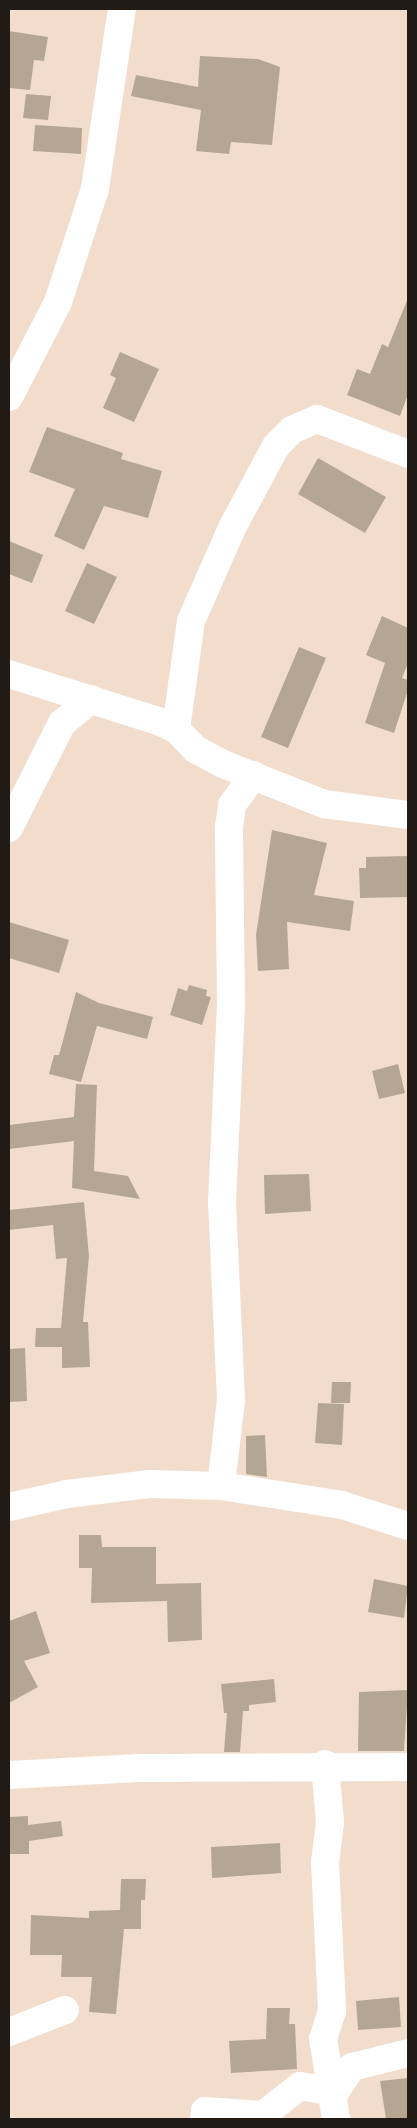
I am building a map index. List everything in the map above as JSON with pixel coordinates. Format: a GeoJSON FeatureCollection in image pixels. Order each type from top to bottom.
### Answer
{"type":"FeatureCollection","features":[{"type":"Feature","properties":{"kind":"street"},"geometry":{"type":"LineString","coordinates":[[9,397],[58,302],[95,189],[122,9]]}},
{"type":"Feature","properties":{"kind":"street"},"geometry":{"type":"LineString","coordinates":[[176,729],[191,621],[232,528],[276,446],[292,430],[317,419],[408,454]]}},
{"type":"Feature","properties":{"kind":"street"},"geometry":{"type":"LineString","coordinates":[[9,674],[176,729],[194,749],[324,804],[408,815]]}},
{"type":"Feature","properties":{"kind":"street"},"geometry":{"type":"LineString","coordinates":[[9,828],[62,723],[92,700]]}},
{"type":"Feature","properties":{"kind":"street"},"geometry":{"type":"LineString","coordinates":[[220,1486],[231,1400],[222,1202],[231,1002],[229,827],[232,805],[254,775]]}},
{"type":"Feature","properties":{"kind":"street"},"geometry":{"type":"LineString","coordinates":[[9,1507],[67,1494],[150,1484],[220,1486],[342,1505],[408,1526]]}},
{"type":"Feature","properties":{"kind":"street"},"geometry":{"type":"LineString","coordinates":[[9,1776],[325,1764],[408,1767]]}},
{"type":"Feature","properties":{"kind":"street"},"geometry":{"type":"LineString","coordinates":[[325,1764],[330,1822],[325,1861],[332,2011],[323,2038],[334,2092],[336,2119]]}},
{"type":"Feature","properties":{"kind":"street"},"geometry":{"type":"LineString","coordinates":[[9,2032],[65,2010]]}},
{"type":"Feature","properties":{"kind":"street"},"geometry":{"type":"LineString","coordinates":[[334,2092],[352,2067],[408,2053]]}},
{"type":"Feature","properties":{"kind":"street"},"geometry":{"type":"LineString","coordinates":[[204,2119],[205,2111],[263,2115],[300,2086],[334,2092]]}},
{"type":"Feature","properties":{"kind":"building"},"geometry":{"type":"Polygon","coordinates":[[[9,31],[48,37],[44,61],[34,60],[30,90],[9,88],[9,31]]]}},
{"type":"Feature","properties":{"kind":"building"},"geometry":{"type":"Polygon","coordinates":[[[200,56],[258,59],[280,67],[272,145],[231,142],[229,154],[196,151],[201,110],[131,96],[136,75],[198,87],[200,56]]]}},
{"type":"Feature","properties":{"kind":"building"},"geometry":{"type":"Polygon","coordinates":[[[26,94],[51,96],[48,120],[23,118],[26,94]]]}},
{"type":"Feature","properties":{"kind":"building"},"geometry":{"type":"Polygon","coordinates":[[[35,125],[82,128],[81,154],[33,151],[35,125]]]}},
{"type":"Feature","properties":{"kind":"building"},"geometry":{"type":"Polygon","coordinates":[[[408,298],[408,394],[400,416],[347,395],[357,369],[370,374],[382,344],[388,347],[408,298]]]}},
{"type":"Feature","properties":{"kind":"building"},"geometry":{"type":"Polygon","coordinates":[[[120,352],[159,369],[134,422],[103,408],[116,378],[110,375],[120,352]]]}},
{"type":"Feature","properties":{"kind":"building"},"geometry":{"type":"Polygon","coordinates":[[[47,427],[123,453],[121,459],[162,471],[148,518],[104,506],[84,550],[54,536],[75,489],[29,472],[47,427]]]}},
{"type":"Feature","properties":{"kind":"building"},"geometry":{"type":"Polygon","coordinates":[[[318,458],[386,497],[365,533],[298,494],[318,458]]]}},
{"type":"Feature","properties":{"kind":"building"},"geometry":{"type":"Polygon","coordinates":[[[9,541],[43,555],[32,583],[9,574],[9,541]]]}},
{"type":"Feature","properties":{"kind":"building"},"geometry":{"type":"Polygon","coordinates":[[[87,563],[117,577],[94,624],[65,611],[87,563]]]}},
{"type":"Feature","properties":{"kind":"building"},"geometry":{"type":"Polygon","coordinates":[[[382,616],[408,628],[408,663],[402,678],[408,680],[408,690],[394,733],[365,723],[385,663],[366,655],[382,616]]]}},
{"type":"Feature","properties":{"kind":"building"},"geometry":{"type":"Polygon","coordinates":[[[299,647],[326,658],[288,748],[261,737],[299,647]]]}},
{"type":"Feature","properties":{"kind":"building"},"geometry":{"type":"Polygon","coordinates":[[[272,830],[327,843],[314,895],[354,901],[350,931],[287,922],[289,969],[258,971],[256,935],[272,830]]]}},
{"type":"Feature","properties":{"kind":"building"},"geometry":{"type":"Polygon","coordinates":[[[408,856],[408,897],[360,898],[359,868],[366,868],[366,857],[408,856]]]}},
{"type":"Feature","properties":{"kind":"building"},"geometry":{"type":"Polygon","coordinates":[[[9,922],[69,940],[59,973],[9,958],[9,922]]]}},
{"type":"Feature","properties":{"kind":"building"},"geometry":{"type":"Polygon","coordinates":[[[189,985],[207,990],[206,996],[211,997],[202,1025],[170,1015],[178,988],[187,991],[189,985]]]}},
{"type":"Feature","properties":{"kind":"building"},"geometry":{"type":"Polygon","coordinates":[[[76,992],[99,1003],[153,1017],[147,1039],[97,1026],[81,1082],[49,1074],[54,1055],[59,1055],[76,992]]]}},
{"type":"Feature","properties":{"kind":"building"},"geometry":{"type":"Polygon","coordinates":[[[398,1064],[405,1093],[379,1099],[372,1071],[398,1064]]]}},
{"type":"Feature","properties":{"kind":"building"},"geometry":{"type":"Polygon","coordinates":[[[76,1084],[97,1085],[94,1171],[128,1176],[140,1199],[72,1188],[74,1141],[9,1149],[9,1125],[74,1117],[76,1084]]]}},
{"type":"Feature","properties":{"kind":"building"},"geometry":{"type":"Polygon","coordinates":[[[309,1174],[311,1211],[265,1214],[264,1175],[309,1174]]]}},
{"type":"Feature","properties":{"kind":"building"},"geometry":{"type":"Polygon","coordinates":[[[84,1202],[89,1256],[83,1322],[88,1322],[90,1367],[62,1368],[62,1347],[35,1347],[36,1328],[61,1328],[67,1258],[56,1259],[53,1225],[9,1230],[9,1210],[84,1202]]]}},
{"type":"Feature","properties":{"kind":"building"},"geometry":{"type":"Polygon","coordinates":[[[25,1348],[27,1401],[9,1402],[9,1349],[25,1348]]]}},
{"type":"Feature","properties":{"kind":"building"},"geometry":{"type":"Polygon","coordinates":[[[332,1382],[351,1382],[350,1403],[331,1403],[332,1382]]]}},
{"type":"Feature","properties":{"kind":"building"},"geometry":{"type":"Polygon","coordinates":[[[318,1403],[344,1404],[342,1445],[315,1443],[318,1403]]]}},
{"type":"Feature","properties":{"kind":"building"},"geometry":{"type":"Polygon","coordinates":[[[265,1435],[267,1477],[246,1474],[246,1436],[265,1435]]]}},
{"type":"Feature","properties":{"kind":"building"},"geometry":{"type":"Polygon","coordinates":[[[79,1535],[101,1535],[102,1547],[156,1547],[156,1584],[201,1583],[202,1640],[168,1642],[167,1601],[91,1603],[92,1568],[79,1568],[79,1535]]]}},
{"type":"Feature","properties":{"kind":"building"},"geometry":{"type":"Polygon","coordinates":[[[374,1579],[408,1586],[404,1618],[368,1612],[374,1579]]]}},
{"type":"Feature","properties":{"kind":"building"},"geometry":{"type":"Polygon","coordinates":[[[36,1611],[50,1653],[24,1661],[38,1687],[9,1703],[9,1621],[36,1611]]]}},
{"type":"Feature","properties":{"kind":"building"},"geometry":{"type":"Polygon","coordinates":[[[274,1679],[276,1702],[249,1705],[249,1711],[243,1711],[240,1752],[224,1752],[227,1713],[224,1713],[221,1684],[274,1679]]]}},
{"type":"Feature","properties":{"kind":"building"},"geometry":{"type":"Polygon","coordinates":[[[408,1690],[404,1751],[358,1751],[359,1692],[408,1690]]]}},
{"type":"Feature","properties":{"kind":"building"},"geometry":{"type":"Polygon","coordinates":[[[28,1816],[28,1825],[61,1821],[63,1836],[29,1841],[29,1854],[9,1854],[9,1817],[28,1816]]]}},
{"type":"Feature","properties":{"kind":"building"},"geometry":{"type":"Polygon","coordinates":[[[280,1843],[281,1873],[212,1878],[211,1847],[280,1843]]]}},
{"type":"Feature","properties":{"kind":"building"},"geometry":{"type":"Polygon","coordinates":[[[121,1879],[146,1879],[145,1900],[141,1900],[141,1929],[124,1929],[116,2014],[89,2012],[92,1977],[61,1977],[62,1955],[30,1955],[31,1915],[89,1918],[89,1911],[120,1910],[121,1879]]]}},
{"type":"Feature","properties":{"kind":"building"},"geometry":{"type":"Polygon","coordinates":[[[399,1997],[401,2027],[358,2030],[356,2001],[399,1997]]]}},
{"type":"Feature","properties":{"kind":"building"},"geometry":{"type":"Polygon","coordinates":[[[267,2008],[290,2008],[289,2024],[295,2024],[297,2069],[231,2073],[229,2041],[266,2039],[267,2008]]]}},
{"type":"Feature","properties":{"kind":"building"},"geometry":{"type":"Polygon","coordinates":[[[408,2078],[408,2119],[386,2119],[380,2081],[408,2078]]]}}]}
